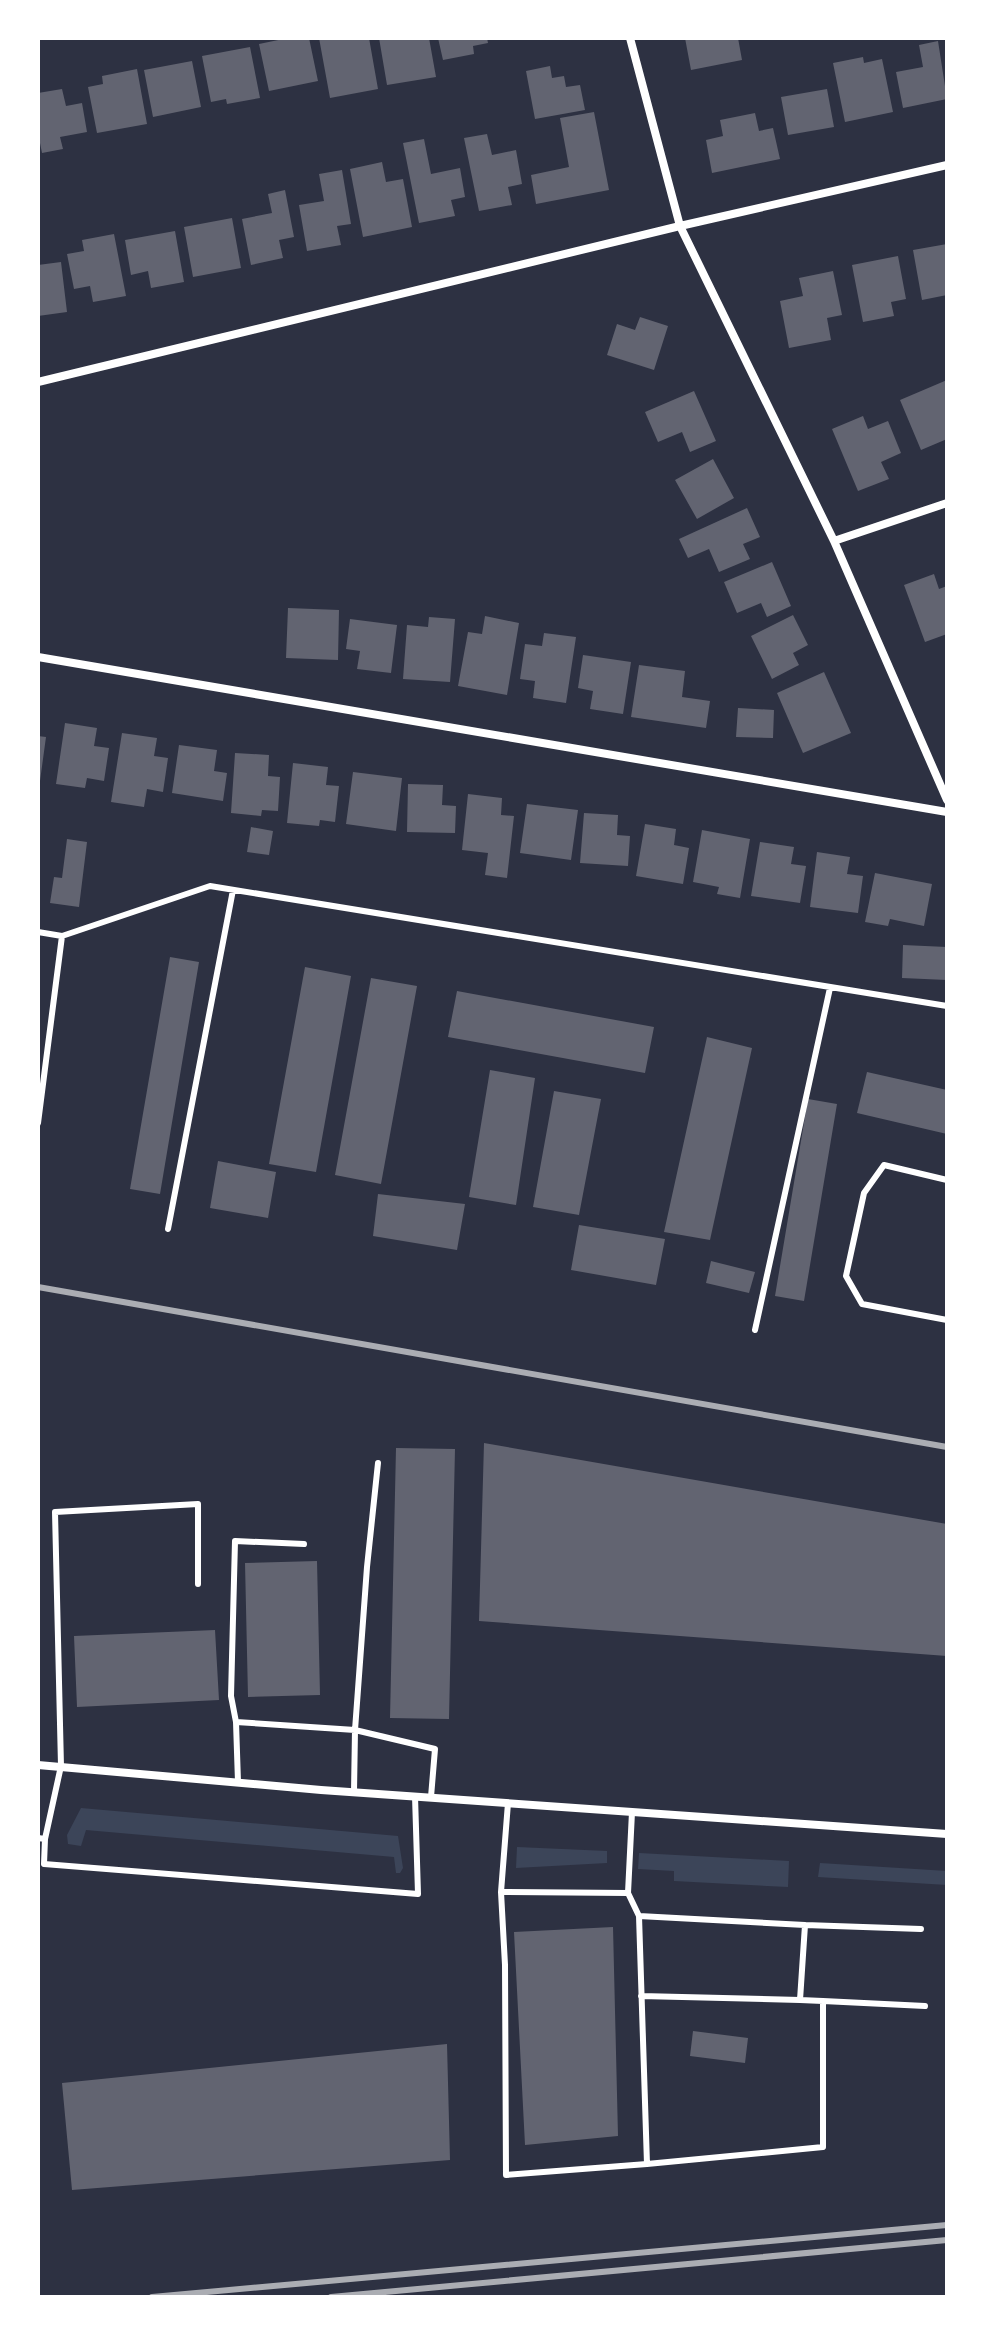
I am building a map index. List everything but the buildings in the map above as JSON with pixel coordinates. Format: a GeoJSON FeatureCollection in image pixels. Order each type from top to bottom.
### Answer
{"type":"FeatureCollection","features":[{"type":"Feature","properties":{"kind":"street"},"geometry":{"type":"LineString","coordinates":[[630,38],[680,226],[834,541],[947,800]]}},
{"type":"Feature","properties":{"kind":"street"},"geometry":{"type":"LineString","coordinates":[[38,382],[680,226],[947,165]]}},
{"type":"Feature","properties":{"kind":"street"},"geometry":{"type":"LineString","coordinates":[[834,541],[947,503]]}},
{"type":"Feature","properties":{"kind":"street"},"geometry":{"type":"LineString","coordinates":[[38,657],[947,812]]}},
{"type":"Feature","properties":{"kind":"street"},"geometry":{"type":"LineString","coordinates":[[38,1765],[354,1792],[947,1834]]}},
{"type":"Feature","properties":{"kind":"lane"},"geometry":{"type":"LineString","coordinates":[[38,932],[62,936],[210,886],[947,1006]]}},
{"type":"Feature","properties":{"kind":"lane"},"geometry":{"type":"LineString","coordinates":[[168,1229],[233,890]]}},
{"type":"Feature","properties":{"kind":"lane"},"geometry":{"type":"LineString","coordinates":[[38,1123],[62,936]]}},
{"type":"Feature","properties":{"kind":"lane"},"geometry":{"type":"LineString","coordinates":[[755,1330],[830,988]]}},
{"type":"Feature","properties":{"kind":"lane"},"geometry":{"type":"LineString","coordinates":[[947,1180],[884,1165],[864,1193],[846,1276],[862,1304],[947,1320]]}},
{"type":"Feature","properties":{"kind":"lane"},"geometry":{"type":"LineString","coordinates":[[354,1792],[355,1730],[378,1463]]}},
{"type":"Feature","properties":{"kind":"lane"},"geometry":{"type":"LineString","coordinates":[[198,1584],[198,1504],[55,1512],[61,1766],[42,1839],[44,1864],[418,1894],[415,1796]]}},
{"type":"Feature","properties":{"kind":"lane"},"geometry":{"type":"LineString","coordinates":[[238,1782],[236,1722],[231,1696],[235,1541],[304,1544]]}},
{"type":"Feature","properties":{"kind":"lane"},"geometry":{"type":"LineString","coordinates":[[236,1722],[355,1730],[435,1749],[431,1797]]}},
{"type":"Feature","properties":{"kind":"lane"},"geometry":{"type":"LineString","coordinates":[[508,1803],[501,1892],[505,1965],[506,2175],[823,2147],[823,2001]]}},
{"type":"Feature","properties":{"kind":"lane"},"geometry":{"type":"LineString","coordinates":[[632,1812],[628,1893],[639,1916],[647,2164]]}},
{"type":"Feature","properties":{"kind":"lane"},"geometry":{"type":"LineString","coordinates":[[501,1892],[628,1893]]}},
{"type":"Feature","properties":{"kind":"lane"},"geometry":{"type":"LineString","coordinates":[[639,1916],[921,1929]]}},
{"type":"Feature","properties":{"kind":"lane"},"geometry":{"type":"LineString","coordinates":[[800,2000],[805,1925]]}},
{"type":"Feature","properties":{"kind":"lane"},"geometry":{"type":"LineString","coordinates":[[641,1996],[925,2006]]}},
{"type":"Feature","properties":{"kind":"shaded area"},"geometry":{"type":"Polygon","coordinates":[[[81,1808],[398,1836],[403,1868],[396,1873],[394,1857],[86,1830],[81,1846],[68,1844],[67,1835],[81,1808]]]}},
{"type":"Feature","properties":{"kind":"shaded area"},"geometry":{"type":"Polygon","coordinates":[[[517,1847],[607,1851],[607,1863],[516,1868],[517,1847]]]}},
{"type":"Feature","properties":{"kind":"shaded area"},"geometry":{"type":"Polygon","coordinates":[[[639,1853],[789,1861],[788,1887],[674,1881],[674,1871],[638,1869],[639,1853]]]}},
{"type":"Feature","properties":{"kind":"shaded area"},"geometry":{"type":"Polygon","coordinates":[[[820,1863],[947,1871],[947,1885],[818,1877],[820,1863]]]}},
{"type":"Feature","properties":{"kind":"railway"},"geometry":{"type":"LineString","coordinates":[[38,1287],[947,1447]]}},
{"type":"Feature","properties":{"kind":"railway"},"geometry":{"type":"LineString","coordinates":[[152,2297],[947,2225]]}},
{"type":"Feature","properties":{"kind":"railway"},"geometry":{"type":"LineString","coordinates":[[331,2297],[947,2240]]}}]}
